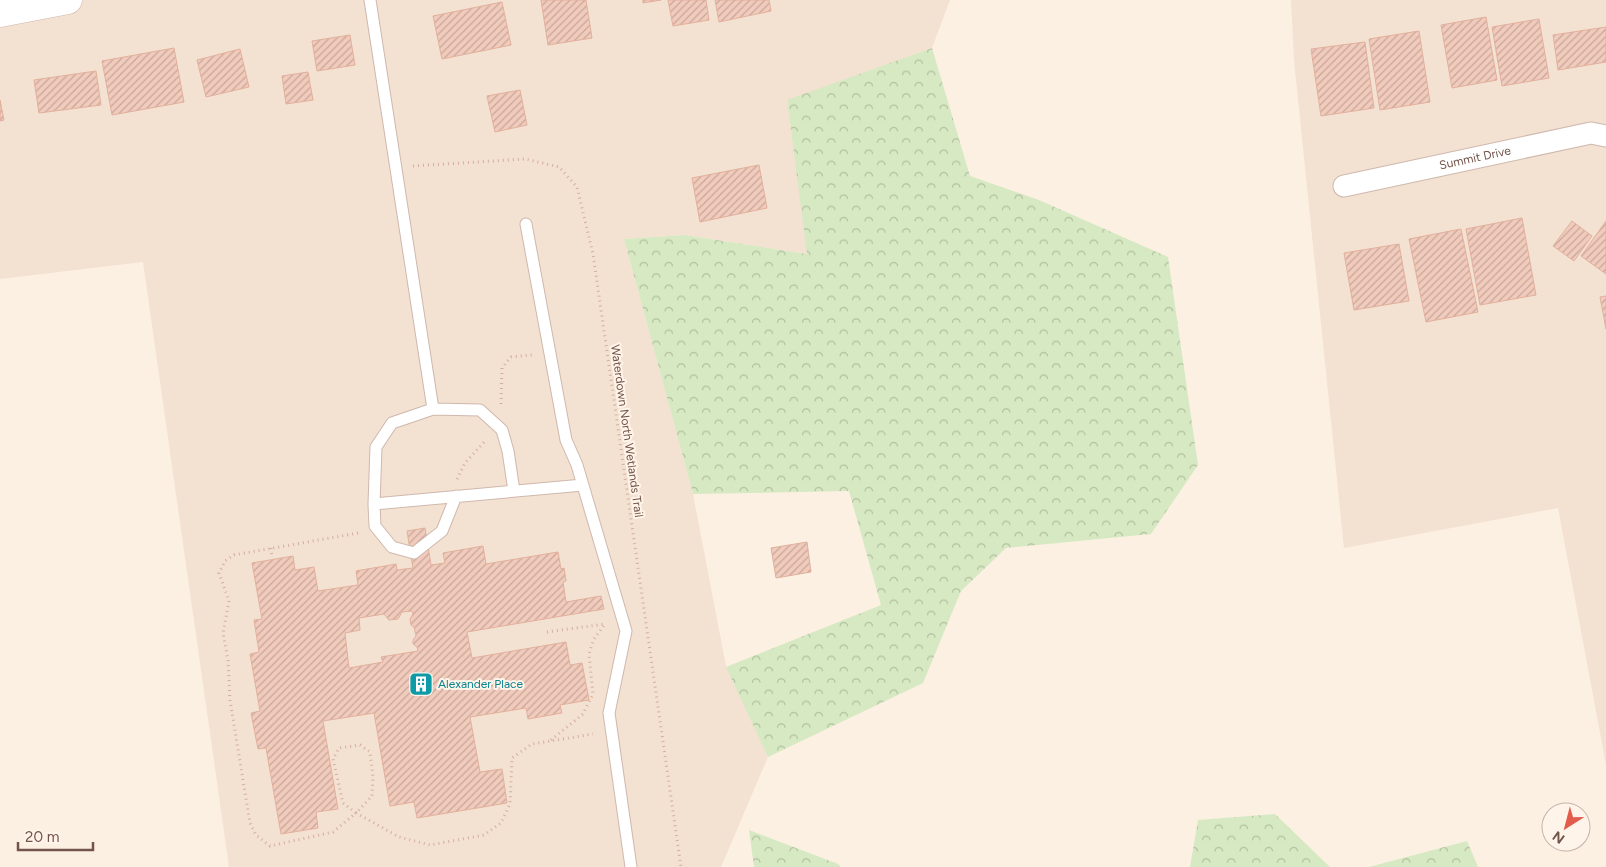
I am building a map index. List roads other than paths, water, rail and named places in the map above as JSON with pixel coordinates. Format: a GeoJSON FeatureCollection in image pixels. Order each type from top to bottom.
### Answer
{"type":"FeatureCollection","features":[{"type":"Feature","properties":{"kind":"main road"},"geometry":{"type":"LineString","coordinates":[[0,13],[68,0]]}},
{"type":"Feature","properties":{"kind":"street","name":"Summit Drive"},"geometry":{"type":"LineString","coordinates":[[1344,186],[1591,133],[1606,136]]}},
{"type":"Feature","properties":{"kind":"lane"},"geometry":{"type":"LineString","coordinates":[[370,0],[433,409]]}},
{"type":"Feature","properties":{"kind":"lane"},"geometry":{"type":"LineString","coordinates":[[526,224],[566,440],[577,465],[626,631],[609,713],[631,867]]}},
{"type":"Feature","properties":{"kind":"lane"},"geometry":{"type":"LineString","coordinates":[[456,496],[442,531],[414,553],[392,547],[375,526],[374,504],[376,447],[392,423],[433,409],[480,410],[502,430],[508,451],[514,491]]}},
{"type":"Feature","properties":{"kind":"lane"},"geometry":{"type":"LineString","coordinates":[[374,504],[583,485]]}},
{"type":"Feature","properties":{"kind":"place","name":"Alexander Place"},"geometry":{"type":"Point","coordinates":[421,684]}}]}
